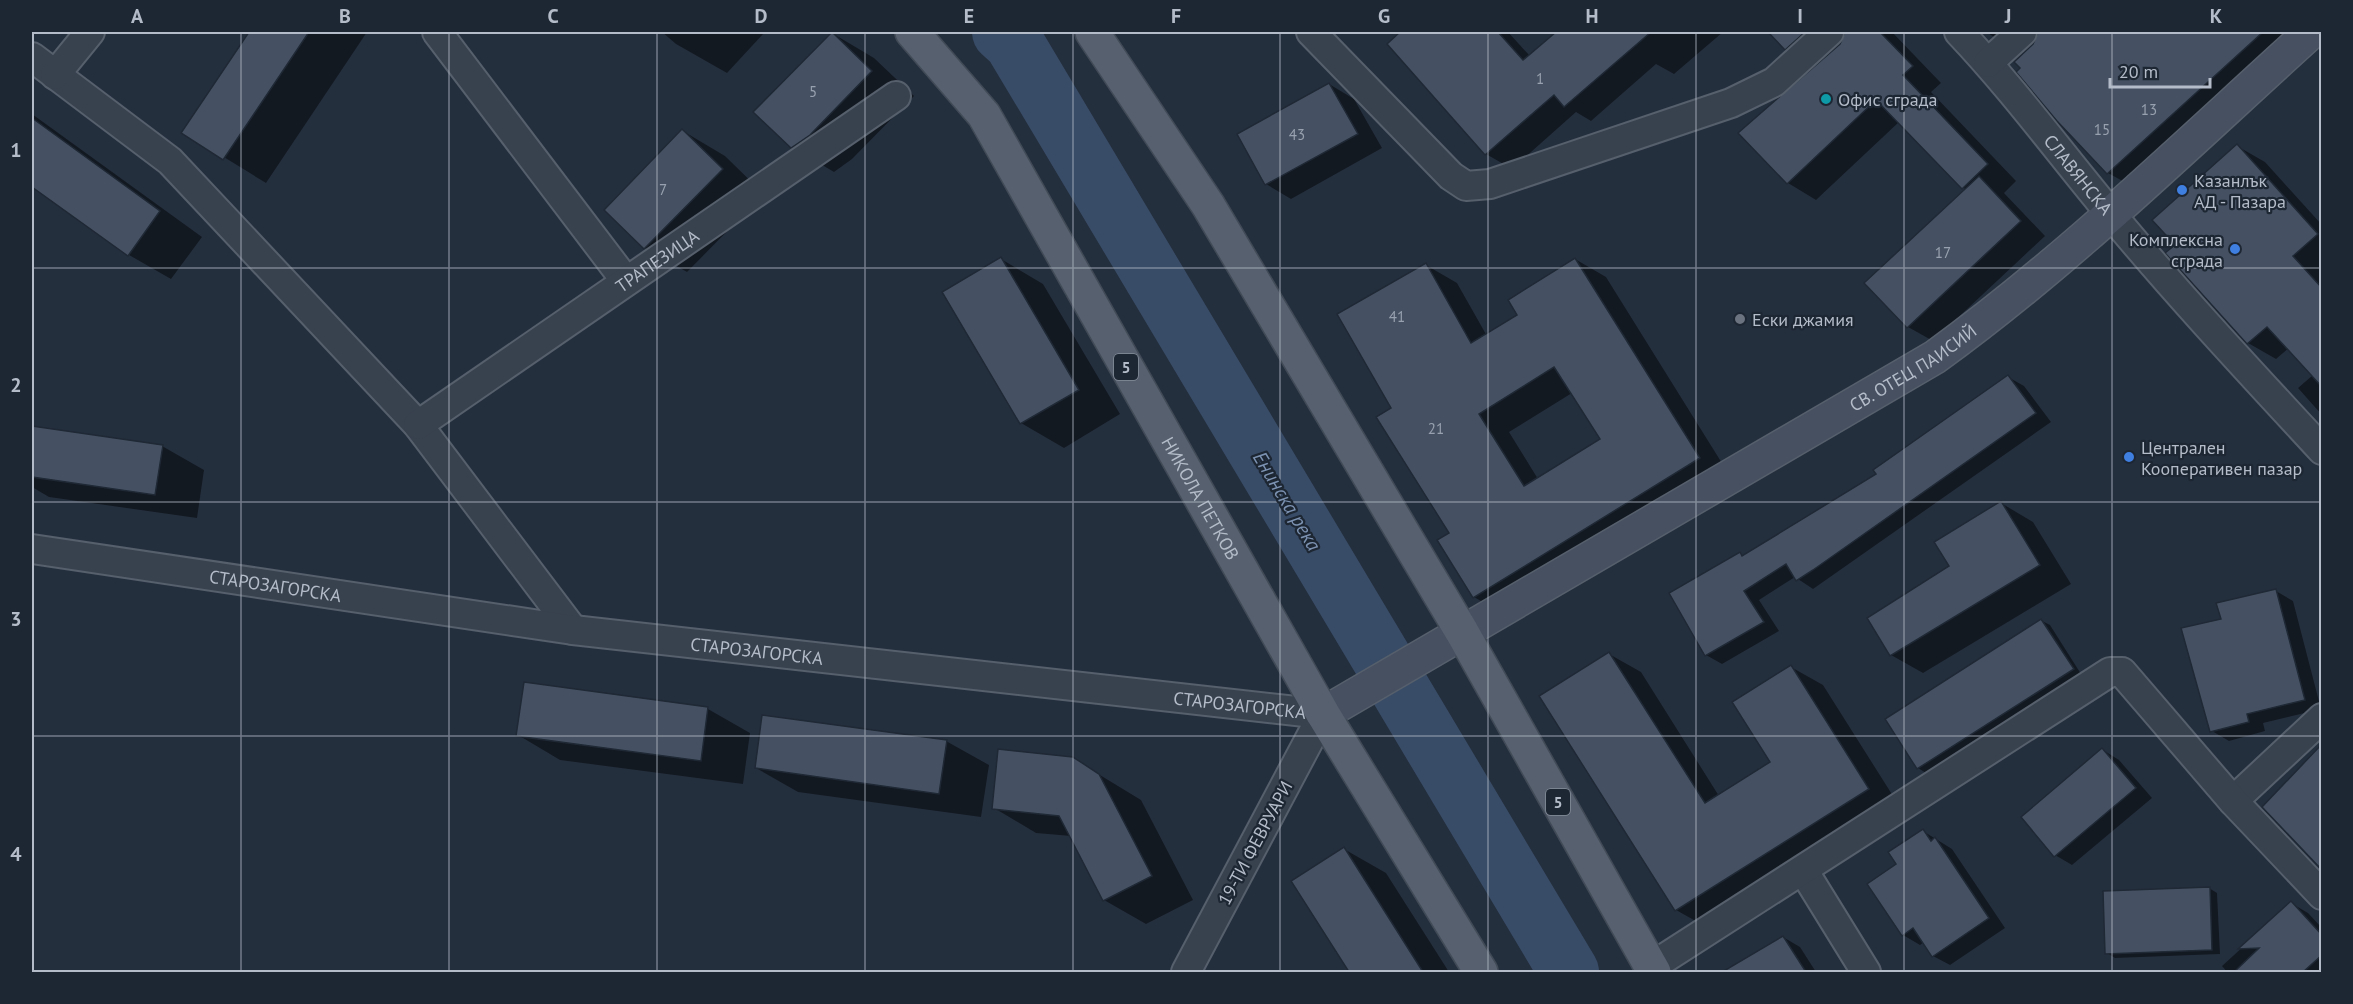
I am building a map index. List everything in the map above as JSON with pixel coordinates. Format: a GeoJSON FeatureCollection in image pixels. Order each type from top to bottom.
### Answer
{"type":"FeatureCollection","features":[{"type":"Feature","properties":{"kind":"main road","name":"НИКОЛА ПЕТКОВ"},"geometry":{"type":"LineString","coordinates":[[912,32],[984,115],[1323,714],[1481,972]]}},
{"type":"Feature","properties":{"kind":"main road","name":"5"},"geometry":{"type":"LineString","coordinates":[[1094,32],[1208,205],[1451,639],[1653,970]]}},
{"type":"Feature","properties":{"kind":"street"},"geometry":{"type":"LineString","coordinates":[[55,75],[90,32]]}},
{"type":"Feature","properties":{"kind":"street"},"geometry":{"type":"LineString","coordinates":[[437,32],[626,281]]}},
{"type":"Feature","properties":{"kind":"street"},"geometry":{"type":"LineString","coordinates":[[1311,32],[1451,176],[1466,186],[1490,183],[1731,103],[1774,82],[1829,32]]}},
{"type":"Feature","properties":{"kind":"street","name":"СЛАВЯНСКА"},"geometry":{"type":"LineString","coordinates":[[1959,32],[1988,63],[2186,302],[2322,450]]}},
{"type":"Feature","properties":{"kind":"street"},"geometry":{"type":"LineString","coordinates":[[1988,63],[2022,32]]}},
{"type":"Feature","properties":{"kind":"street","name":"СВ. ОТЕЦ ПАИСИЙ"},"geometry":{"type":"LineString","coordinates":[[1451,639],[1935,357],[1974,329],[2110,213],[2311,32]]}},
{"type":"Feature","properties":{"kind":"street"},"geometry":{"type":"LineString","coordinates":[[32,57],[170,161],[418,425],[573,630]]}},
{"type":"Feature","properties":{"kind":"street","name":"ТРАПЕЗИЦА"},"geometry":{"type":"LineString","coordinates":[[418,425],[896,96]]}},
{"type":"Feature","properties":{"kind":"street","name":"СТАРОЗАГОРСКА"},"geometry":{"type":"LineString","coordinates":[[32,549],[573,630],[1323,714],[1451,639]]}},
{"type":"Feature","properties":{"kind":"street"},"geometry":{"type":"LineString","coordinates":[[1653,970],[1803,870],[2110,672],[2122,672],[2233,801],[2322,895]]}},
{"type":"Feature","properties":{"kind":"street","name":"19-ТИ ФЕВРУАРИ"},"geometry":{"type":"LineString","coordinates":[[1186,972],[1323,714]]}},
{"type":"Feature","properties":{"kind":"street"},"geometry":{"type":"LineString","coordinates":[[2233,801],[2322,718]]}},
{"type":"Feature","properties":{"kind":"street"},"geometry":{"type":"LineString","coordinates":[[1803,870],[1866,972]]}},
{"type":"Feature","properties":{"kind":"building"},"geometry":{"type":"Polygon","coordinates":[[[249,32],[309,32],[223,160],[181,133],[249,32]]]}},
{"type":"Feature","properties":{"kind":"building"},"geometry":{"type":"Polygon","coordinates":[[[832,32],[872,71],[810,135],[791,148],[753,112],[832,32]]]}},
{"type":"Feature","properties":{"kind":"building"},"geometry":{"type":"Polygon","coordinates":[[[1400,32],[1498,32],[1523,60],[1556,32],[1651,32],[1564,107],[1554,95],[1485,155],[1387,44],[1400,32]]]}},
{"type":"Feature","properties":{"kind":"building"},"geometry":{"type":"Polygon","coordinates":[[[1768,32],[1805,32],[1785,50],[1768,32]]]}},
{"type":"Feature","properties":{"kind":"building","name":"Офис сграда"},"geometry":{"type":"Polygon","coordinates":[[[1845,32],[1880,32],[1913,66],[1903,75],[1988,164],[1962,189],[1876,100],[1787,184],[1738,133],[1840,44],[1845,32]]]}},
{"type":"Feature","properties":{"kind":"building"},"geometry":{"type":"Polygon","coordinates":[[[2038,32],[2263,32],[2107,174],[2057,121],[2016,72],[2020,68],[2014,62],[2033,44],[2038,32]]]}},
{"type":"Feature","properties":{"kind":"building"},"geometry":{"type":"Polygon","coordinates":[[[1329,83],[1358,134],[1265,185],[1237,134],[1329,83]]]}},
{"type":"Feature","properties":{"kind":"building"},"geometry":{"type":"Polygon","coordinates":[[[32,118],[160,211],[128,256],[32,187],[32,118]]]}},
{"type":"Feature","properties":{"kind":"building"},"geometry":{"type":"Polygon","coordinates":[[[682,129],[723,169],[644,249],[604,210],[682,129]]]}},
{"type":"Feature","properties":{"kind":"building","name":"Комплексна сграда"},"geometry":{"type":"Polygon","coordinates":[[[2237,144],[2318,234],[2293,256],[2322,288],[2322,387],[2267,327],[2247,344],[2165,253],[2175,245],[2152,220],[2237,144]]]}},
{"type":"Feature","properties":{"kind":"building"},"geometry":{"type":"Polygon","coordinates":[[[1979,176],[2021,221],[1907,328],[1864,283],[1979,176]]]}},
{"type":"Feature","properties":{"kind":"building"},"geometry":{"type":"Polygon","coordinates":[[[1001,257],[1079,390],[1020,424],[942,292],[1001,257]]]}},
{"type":"Feature","properties":{"kind":"building"},"geometry":{"type":"Polygon","coordinates":[[[1575,258],[1700,458],[1473,598],[1437,540],[1449,533],[1376,417],[1391,408],[1337,314],[1426,263],[1471,343],[1517,315],[1508,300],[1575,258]],[[1554,367],[1479,414],[1524,486],[1600,439],[1554,367]]]}},
{"type":"Feature","properties":{"kind":"building"},"geometry":{"type":"Polygon","coordinates":[[[2008,375],[2036,413],[1796,581],[1786,564],[1744,591],[1764,622],[1705,656],[1669,593],[1740,552],[1742,556],[1876,474],[1873,470],[2008,375]]]}},
{"type":"Feature","properties":{"kind":"building"},"geometry":{"type":"Polygon","coordinates":[[[32,426],[163,445],[155,495],[32,477],[32,426]]]}},
{"type":"Feature","properties":{"kind":"building"},"geometry":{"type":"Polygon","coordinates":[[[2001,501],[2040,565],[1890,656],[1867,618],[1949,566],[1934,542],[2001,501]]]}},
{"type":"Feature","properties":{"kind":"building"},"geometry":{"type":"Polygon","coordinates":[[[2276,589],[2305,700],[2247,714],[2249,722],[2210,732],[2181,628],[2221,619],[2216,603],[2276,589]]]}},
{"type":"Feature","properties":{"kind":"building"},"geometry":{"type":"Polygon","coordinates":[[[2041,619],[2074,669],[1917,769],[1885,719],[2041,619]]]}},
{"type":"Feature","properties":{"kind":"building"},"geometry":{"type":"Polygon","coordinates":[[[1609,652],[1705,803],[1770,762],[1732,702],[1791,665],[1869,789],[1675,911],[1539,696],[1609,652]]]}},
{"type":"Feature","properties":{"kind":"building"},"geometry":{"type":"Polygon","coordinates":[[[524,682],[708,707],[701,761],[516,736],[524,682]]]}},
{"type":"Feature","properties":{"kind":"building"},"geometry":{"type":"Polygon","coordinates":[[[762,715],[947,740],[939,794],[755,768],[762,715]]]}},
{"type":"Feature","properties":{"kind":"building"},"geometry":{"type":"Polygon","coordinates":[[[2322,744],[2322,870],[2262,807],[2322,744]]]}},
{"type":"Feature","properties":{"kind":"building"},"geometry":{"type":"Polygon","coordinates":[[[2102,748],[2136,788],[2054,857],[2021,817],[2102,748]]]}},
{"type":"Feature","properties":{"kind":"building"},"geometry":{"type":"Polygon","coordinates":[[[998,749],[1073,757],[1099,774],[1152,876],[1103,901],[1059,816],[992,809],[998,749]]]}},
{"type":"Feature","properties":{"kind":"building"},"geometry":{"type":"Polygon","coordinates":[[[1923,829],[1931,841],[1935,837],[1989,918],[1932,957],[1913,928],[1902,936],[1867,884],[1896,864],[1888,852],[1923,829]]]}},
{"type":"Feature","properties":{"kind":"building"},"geometry":{"type":"Polygon","coordinates":[[[1344,847],[1423,972],[1349,972],[1291,881],[1344,847]]]}},
{"type":"Feature","properties":{"kind":"building"},"geometry":{"type":"Polygon","coordinates":[[[2210,887],[2212,950],[2105,954],[2103,891],[2210,887]]]}},
{"type":"Feature","properties":{"kind":"building"},"geometry":{"type":"Polygon","coordinates":[[[2291,901],[2322,935],[2322,955],[2303,972],[2234,972],[2259,948],[2238,949],[2291,901]]]}},
{"type":"Feature","properties":{"kind":"building"},"geometry":{"type":"Polygon","coordinates":[[[1783,936],[1806,972],[1722,972],[1783,936]]]}},
{"type":"Feature","properties":{"kind":"waterway","name":"Енинска река"},"geometry":{"type":"LineString","coordinates":[[1002,32],[1014,43],[1569,972]]}},
{"type":"Feature","properties":{"kind":"place","name":"Офис сграда"},"geometry":{"type":"Point","coordinates":[1826,99]}},
{"type":"Feature","properties":{"kind":"place","name":"Казанлък АД - Пазара"},"geometry":{"type":"Point","coordinates":[2182,190]}},
{"type":"Feature","properties":{"kind":"place","name":"Комплексна сграда"},"geometry":{"type":"Point","coordinates":[2235,249]}},
{"type":"Feature","properties":{"kind":"place","name":"Ески джамия"},"geometry":{"type":"Point","coordinates":[1740,319]}},
{"type":"Feature","properties":{"kind":"place","name":"Централен Кооперативен пазар"},"geometry":{"type":"Point","coordinates":[2129,457]}}]}
